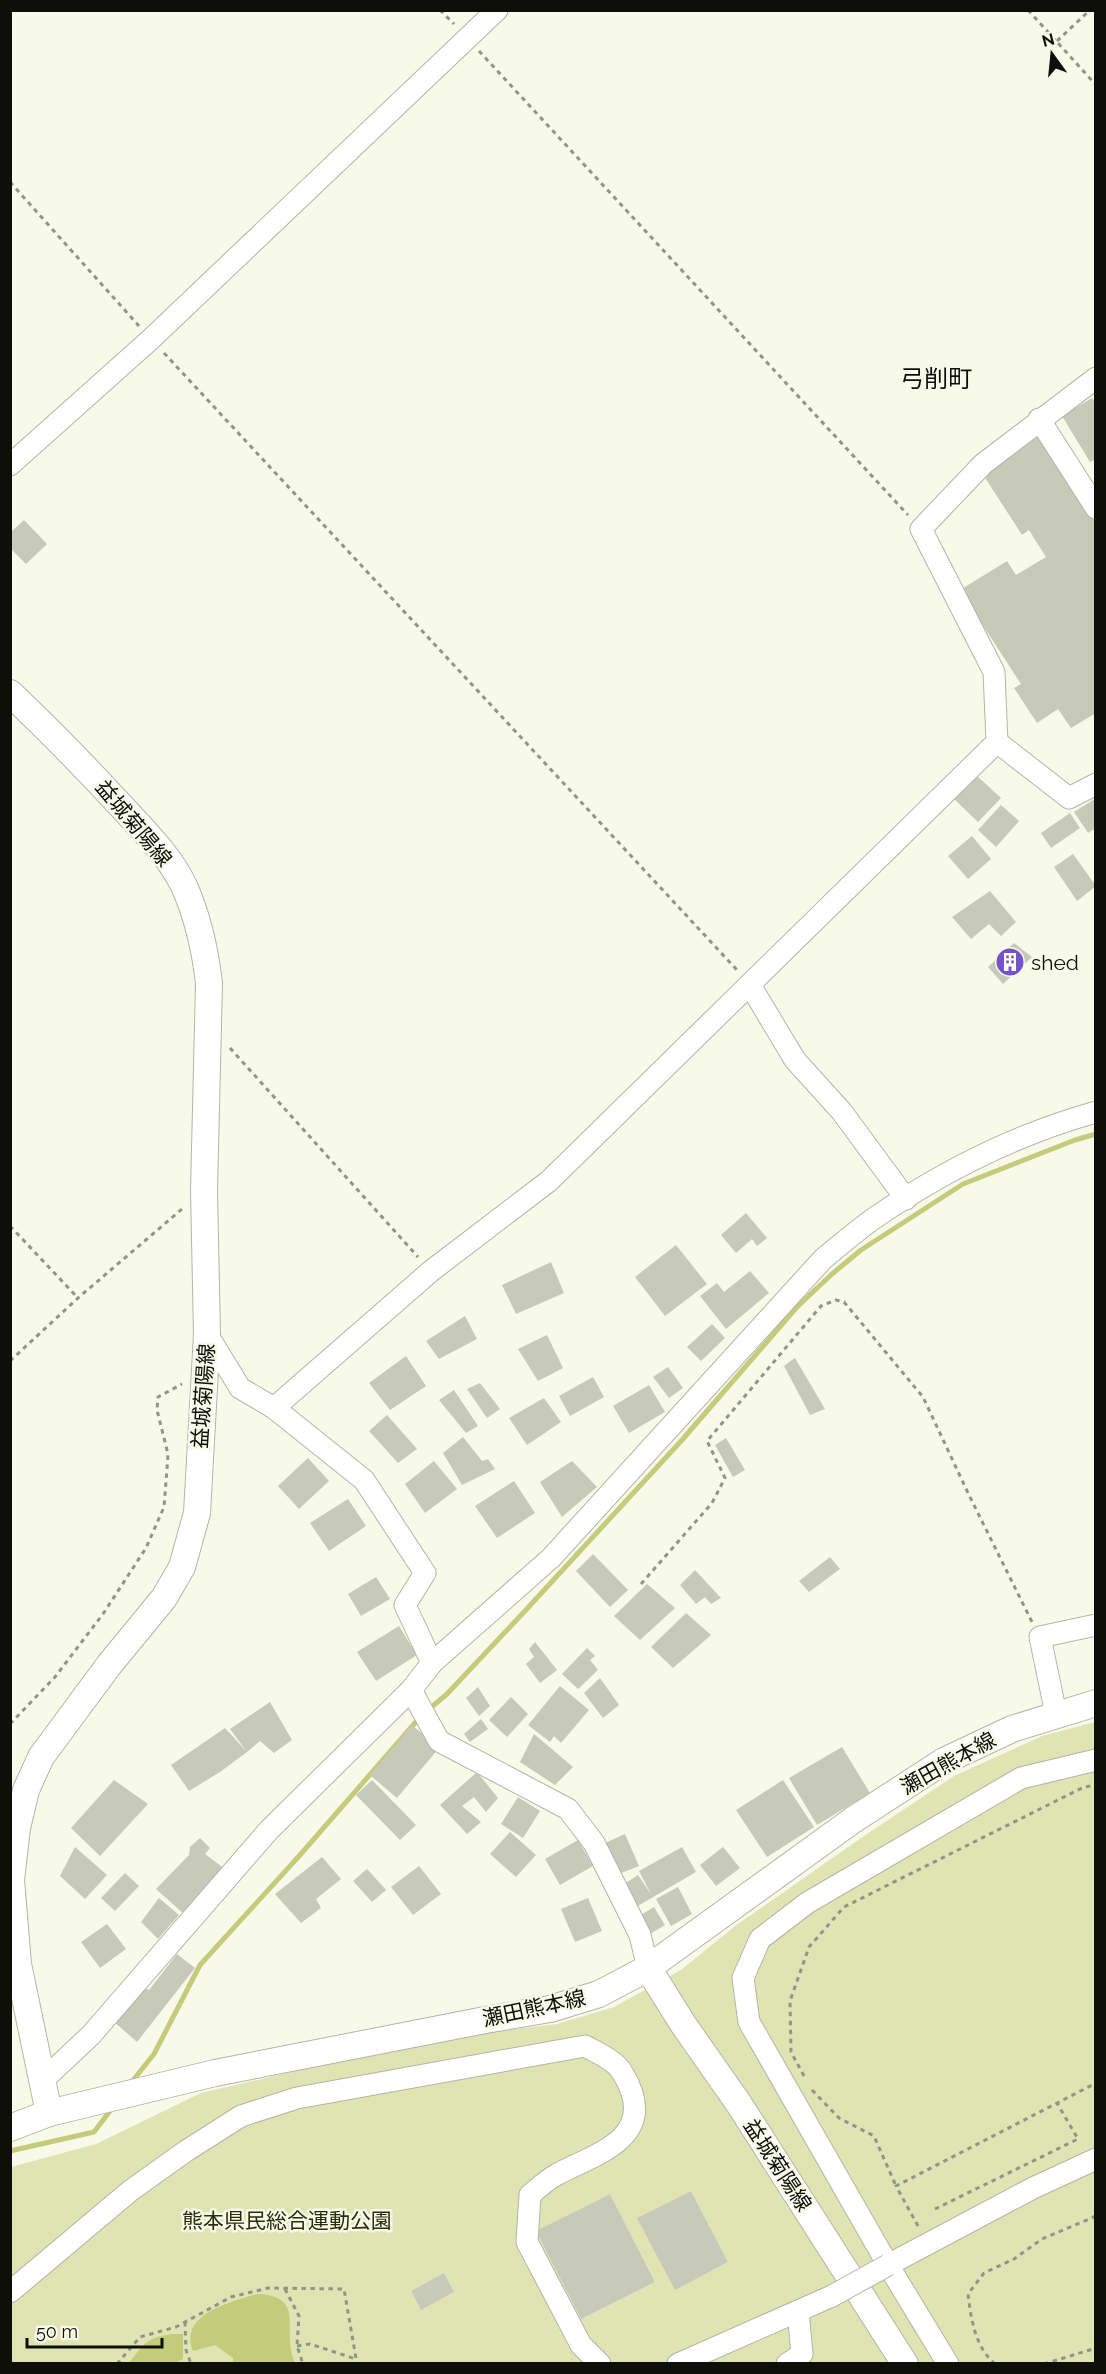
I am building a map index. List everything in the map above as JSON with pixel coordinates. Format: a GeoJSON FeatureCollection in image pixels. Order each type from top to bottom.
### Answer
{"type":"FeatureCollection","features":[{"type":"Feature","properties":{"kind":"main road","name":"益城菊陽線"},"geometry":{"type":"LineString","coordinates":[[10,693],[76,756],[164,852],[183,885],[195,915],[205,949],[209,983],[204,1191],[207,1334],[197,1513],[182,1567],[164,1598],[109,1665],[41,1757],[26,1790],[17,1828],[11,1880],[18,1964],[49,2113]]}},
{"type":"Feature","properties":{"kind":"main road","name":"瀬田熊本線"},"geometry":{"type":"LineString","coordinates":[[10,2128],[49,2113],[215,2073],[550,2009],[599,1994],[648,1968],[853,1820],[944,1761],[1012,1729],[1095,1703]]}},
{"type":"Feature","properties":{"kind":"main road","name":"益城菊陽線"},"geometry":{"type":"LineString","coordinates":[[648,1968],[683,2024],[739,2104],[905,2364]]}},
{"type":"Feature","properties":{"kind":"street"},"geometry":{"type":"LineString","coordinates":[[10,465],[151,339],[497,10]]}},
{"type":"Feature","properties":{"kind":"street"},"geometry":{"type":"LineString","coordinates":[[274,1408],[431,1271],[549,1182],[997,742],[994,672],[921,529],[984,464],[1039,419],[1095,378]]}},
{"type":"Feature","properties":{"kind":"street"},"geometry":{"type":"LineString","coordinates":[[1039,419],[1095,508]]}},
{"type":"Feature","properties":{"kind":"street"},"geometry":{"type":"LineString","coordinates":[[997,742],[1069,798],[1095,784]]}},
{"type":"Feature","properties":{"kind":"street"},"geometry":{"type":"LineString","coordinates":[[750,985],[795,1060],[842,1112],[906,1199]]}},
{"type":"Feature","properties":{"kind":"street"},"geometry":{"type":"LineString","coordinates":[[42,2081],[91,2035],[270,1830],[411,1690],[432,1663],[551,1558],[823,1259],[873,1220],[957,1168],[1062,1121],[1095,1112]]}},
{"type":"Feature","properties":{"kind":"street"},"geometry":{"type":"LineString","coordinates":[[207,1334],[240,1388],[274,1408],[364,1480],[425,1573],[405,1605],[432,1663]]}},
{"type":"Feature","properties":{"kind":"street"},"geometry":{"type":"LineString","coordinates":[[1056,1714],[1040,1637],[1095,1625]]}},
{"type":"Feature","properties":{"kind":"street"},"geometry":{"type":"LineString","coordinates":[[411,1690],[439,1741],[568,1809],[594,1843],[635,1924],[648,1968]]}},
{"type":"Feature","properties":{"kind":"street"},"geometry":{"type":"LineString","coordinates":[[948,2364],[888,2265],[749,2022],[743,1978],[760,1939],[807,1903],[1021,1778],[1095,1760]]}},
{"type":"Feature","properties":{"kind":"street"},"geometry":{"type":"LineString","coordinates":[[10,2292],[130,2191],[241,2116],[297,2098],[585,2046],[616,2063],[627,2080],[633,2097],[633,2115],[626,2135],[593,2159],[555,2175],[530,2195],[527,2242],[581,2345],[600,2364]]}},
{"type":"Feature","properties":{"kind":"street"},"geometry":{"type":"LineString","coordinates":[[678,2364],[832,2296],[1033,2188],[1095,2159]]}},
{"type":"Feature","properties":{"kind":"street"},"geometry":{"type":"LineString","coordinates":[[787,2364],[802,2354],[798,2311]]}},
{"type":"Feature","properties":{"kind":"path"},"geometry":{"type":"LineString","coordinates":[[1028,10],[1095,85]]}},
{"type":"Feature","properties":{"kind":"path"},"geometry":{"type":"LineString","coordinates":[[1057,41],[1090,10]]}},
{"type":"Feature","properties":{"kind":"path"},"geometry":{"type":"LineString","coordinates":[[467,38],[921,529]]}},
{"type":"Feature","properties":{"kind":"path"},"geometry":{"type":"LineString","coordinates":[[10,182],[151,339],[750,985]]}},
{"type":"Feature","properties":{"kind":"path"},"geometry":{"type":"LineString","coordinates":[[209,1025],[431,1271]]}},
{"type":"Feature","properties":{"kind":"path"},"geometry":{"type":"LineString","coordinates":[[10,1361],[78,1298],[204,1191]]}},
{"type":"Feature","properties":{"kind":"path"},"geometry":{"type":"LineString","coordinates":[[10,1226],[78,1298]]}},
{"type":"Feature","properties":{"kind":"path"},"geometry":{"type":"LineString","coordinates":[[641,1584],[712,1503],[725,1478],[707,1441],[821,1306],[836,1300],[844,1302],[923,1397],[1040,1637]]}},
{"type":"Feature","properties":{"kind":"path"},"geometry":{"type":"LineString","coordinates":[[10,1724],[55,1677],[103,1614],[146,1548],[164,1507],[168,1454],[157,1410],[158,1397],[182,1384],[204,1383]]}},
{"type":"Feature","properties":{"kind":"path"},"geometry":{"type":"LineString","coordinates":[[928,2244],[896,2186],[874,2136],[839,2118],[812,2091],[791,2052],[790,2001],[809,1947],[844,1907],[1084,1786],[1095,1785]]}},
{"type":"Feature","properties":{"kind":"path"},"geometry":{"type":"LineString","coordinates":[[896,2186],[1095,2083]]}},
{"type":"Feature","properties":{"kind":"path"},"geometry":{"type":"LineString","coordinates":[[935,2209],[1078,2139],[1057,2103]]}},
{"type":"Feature","properties":{"kind":"path"},"geometry":{"type":"LineString","coordinates":[[995,2364],[980,2345],[971,2320],[968,2294],[984,2273],[1014,2259],[1042,2239],[1095,2216]]}},
{"type":"Feature","properties":{"kind":"path"},"geometry":{"type":"LineString","coordinates":[[117,2364],[140,2337],[176,2327],[231,2297],[268,2288],[344,2289],[357,2361]]}},
{"type":"Feature","properties":{"kind":"path"},"geometry":{"type":"LineString","coordinates":[[285,2288],[299,2316],[297,2346],[303,2364]]}},
{"type":"Feature","properties":{"kind":"path"},"geometry":{"type":"LineString","coordinates":[[185,2322],[186,2350],[191,2364]]}},
{"type":"Feature","properties":{"kind":"path"},"geometry":{"type":"LineString","coordinates":[[297,2346],[310,2344],[357,2361]]}},
{"type":"Feature","properties":{"kind":"path"},"geometry":{"type":"LineString","coordinates":[[1044,2364],[1095,2348]]}},
{"type":"Feature","properties":{"kind":"green space","name":"熊本県民総合運動公園"},"geometry":{"type":"Polygon","coordinates":[[[1095,1722],[1095,2363],[11,2364],[11,2167],[96,2144],[201,2093],[379,2052],[489,2032],[557,2024],[614,2007],[681,1970],[735,1926],[954,1776],[1042,1736],[1095,1722]],[[691,2191],[638,2218],[675,2289],[728,2262],[691,2191]],[[610,2194],[537,2231],[581,2319],[655,2282],[610,2194]],[[444,2274],[411,2291],[421,2309],[454,2292],[444,2274]]]}},
{"type":"Feature","properties":{"kind":"shaded area"},"geometry":{"type":"Polygon","coordinates":[[[257,2294],[273,2296],[282,2301],[287,2308],[290,2317],[291,2351],[295,2363],[233,2363],[233,2358],[215,2345],[193,2351],[190,2338],[193,2328],[200,2319],[221,2306],[257,2294]]]}},
{"type":"Feature","properties":{"kind":"shaded area"},"geometry":{"type":"Polygon","coordinates":[[[171,2334],[183,2334],[183,2359],[175,2363],[129,2363],[150,2340],[171,2334]]]}},
{"type":"Feature","properties":{"kind":"building"},"geometry":{"type":"Polygon","coordinates":[[[1092,398],[1096,404],[1096,459],[1090,462],[1062,416],[1092,398]]]}},
{"type":"Feature","properties":{"kind":"building"},"geometry":{"type":"Polygon","coordinates":[[[1041,435],[1096,520],[1096,713],[1071,728],[1058,709],[1037,723],[1014,688],[1021,684],[960,590],[1007,561],[1016,575],[1046,557],[1029,530],[1022,535],[982,473],[1041,435]]]}},
{"type":"Feature","properties":{"kind":"building"},"geometry":{"type":"Polygon","coordinates":[[[24,520],[47,544],[26,564],[10,548],[10,533],[24,520]]]}},
{"type":"Feature","properties":{"kind":"building"},"geometry":{"type":"Polygon","coordinates":[[[975,774],[1001,798],[978,822],[953,798],[975,774]]]}},
{"type":"Feature","properties":{"kind":"building"},"geometry":{"type":"Polygon","coordinates":[[[1096,798],[1096,828],[1088,833],[1074,812],[1096,798]]]}},
{"type":"Feature","properties":{"kind":"building"},"geometry":{"type":"Polygon","coordinates":[[[1001,805],[1019,821],[996,847],[978,830],[1001,805]]]}},
{"type":"Feature","properties":{"kind":"building"},"geometry":{"type":"Polygon","coordinates":[[[1070,813],[1080,828],[1051,848],[1041,833],[1070,813]]]}},
{"type":"Feature","properties":{"kind":"building"},"geometry":{"type":"Polygon","coordinates":[[[972,836],[991,859],[968,879],[948,856],[972,836]]]}},
{"type":"Feature","properties":{"kind":"building"},"geometry":{"type":"Polygon","coordinates":[[[1073,854],[1096,886],[1077,901],[1054,867],[1073,854]]]}},
{"type":"Feature","properties":{"kind":"building"},"geometry":{"type":"Polygon","coordinates":[[[990,891],[1016,922],[1001,936],[989,924],[971,939],[952,917],[990,891]]]}},
{"type":"Feature","properties":{"kind":"building","name":"shed"},"geometry":{"type":"Polygon","coordinates":[[[1014,943],[1032,957],[1003,984],[988,967],[1014,943]]]}},
{"type":"Feature","properties":{"kind":"building"},"geometry":{"type":"Polygon","coordinates":[[[746,1213],[767,1238],[757,1246],[752,1239],[736,1253],[721,1235],[746,1213]]]}},
{"type":"Feature","properties":{"kind":"building"},"geometry":{"type":"Polygon","coordinates":[[[676,1245],[707,1284],[665,1316],[635,1277],[676,1245]]]}},
{"type":"Feature","properties":{"kind":"building"},"geometry":{"type":"Polygon","coordinates":[[[551,1262],[564,1293],[516,1314],[502,1285],[551,1262]]]}},
{"type":"Feature","properties":{"kind":"building"},"geometry":{"type":"Polygon","coordinates":[[[750,1271],[769,1293],[726,1329],[700,1296],[717,1283],[724,1292],[750,1271]]]}},
{"type":"Feature","properties":{"kind":"building"},"geometry":{"type":"Polygon","coordinates":[[[465,1316],[477,1339],[439,1359],[426,1341],[465,1316]]]}},
{"type":"Feature","properties":{"kind":"building"},"geometry":{"type":"Polygon","coordinates":[[[712,1324],[725,1338],[701,1361],[687,1347],[712,1324]]]}},
{"type":"Feature","properties":{"kind":"building"},"geometry":{"type":"Polygon","coordinates":[[[547,1335],[563,1368],[538,1381],[518,1349],[547,1335]]]}},
{"type":"Feature","properties":{"kind":"building"},"geometry":{"type":"Polygon","coordinates":[[[406,1356],[426,1386],[390,1410],[369,1383],[406,1356]]]}},
{"type":"Feature","properties":{"kind":"building"},"geometry":{"type":"Polygon","coordinates":[[[795,1358],[825,1409],[810,1415],[784,1366],[795,1358]]]}},
{"type":"Feature","properties":{"kind":"building"},"geometry":{"type":"Polygon","coordinates":[[[668,1367],[683,1388],[669,1398],[653,1377],[668,1367]]]}},
{"type":"Feature","properties":{"kind":"building"},"geometry":{"type":"Polygon","coordinates":[[[593,1377],[604,1397],[570,1416],[559,1396],[593,1377]]]}},
{"type":"Feature","properties":{"kind":"building"},"geometry":{"type":"Polygon","coordinates":[[[480,1383],[500,1409],[487,1418],[467,1389],[480,1383]]]}},
{"type":"Feature","properties":{"kind":"building"},"geometry":{"type":"Polygon","coordinates":[[[649,1385],[665,1412],[629,1433],[613,1406],[649,1385]]]}},
{"type":"Feature","properties":{"kind":"building"},"geometry":{"type":"Polygon","coordinates":[[[454,1390],[478,1426],[466,1433],[439,1400],[454,1390]]]}},
{"type":"Feature","properties":{"kind":"building"},"geometry":{"type":"Polygon","coordinates":[[[544,1398],[561,1422],[527,1445],[509,1418],[544,1398]]]}},
{"type":"Feature","properties":{"kind":"building"},"geometry":{"type":"Polygon","coordinates":[[[387,1415],[417,1449],[398,1463],[369,1431],[387,1415]]]}},
{"type":"Feature","properties":{"kind":"building"},"geometry":{"type":"Polygon","coordinates":[[[463,1437],[482,1461],[488,1459],[495,1469],[462,1485],[443,1453],[463,1437]]]}},
{"type":"Feature","properties":{"kind":"building"},"geometry":{"type":"Polygon","coordinates":[[[726,1438],[745,1470],[733,1477],[715,1445],[726,1438]]]}},
{"type":"Feature","properties":{"kind":"building"},"geometry":{"type":"Polygon","coordinates":[[[308,1458],[329,1481],[299,1509],[278,1486],[308,1458]]]}},
{"type":"Feature","properties":{"kind":"building"},"geometry":{"type":"Polygon","coordinates":[[[434,1461],[457,1489],[425,1513],[405,1484],[434,1461]]]}},
{"type":"Feature","properties":{"kind":"building"},"geometry":{"type":"Polygon","coordinates":[[[572,1461],[597,1487],[562,1517],[540,1482],[572,1461]]]}},
{"type":"Feature","properties":{"kind":"building"},"geometry":{"type":"Polygon","coordinates":[[[514,1481],[535,1513],[497,1538],[475,1506],[514,1481]]]}},
{"type":"Feature","properties":{"kind":"building"},"geometry":{"type":"Polygon","coordinates":[[[348,1499],[366,1526],[329,1551],[310,1523],[348,1499]]]}},
{"type":"Feature","properties":{"kind":"building"},"geometry":{"type":"Polygon","coordinates":[[[593,1554],[628,1590],[610,1607],[576,1571],[593,1554]]]}},
{"type":"Feature","properties":{"kind":"building"},"geometry":{"type":"Polygon","coordinates":[[[830,1557],[840,1569],[809,1592],[799,1581],[830,1557]]]}},
{"type":"Feature","properties":{"kind":"building"},"geometry":{"type":"Polygon","coordinates":[[[695,1570],[721,1598],[711,1604],[705,1597],[696,1604],[680,1585],[695,1570]]]}},
{"type":"Feature","properties":{"kind":"building"},"geometry":{"type":"Polygon","coordinates":[[[376,1577],[390,1599],[361,1616],[348,1594],[376,1577]]]}},
{"type":"Feature","properties":{"kind":"building"},"geometry":{"type":"Polygon","coordinates":[[[647,1584],[675,1608],[640,1640],[614,1616],[647,1584]]]}},
{"type":"Feature","properties":{"kind":"building"},"geometry":{"type":"Polygon","coordinates":[[[686,1613],[711,1635],[673,1668],[651,1647],[686,1613]]]}},
{"type":"Feature","properties":{"kind":"building"},"geometry":{"type":"Polygon","coordinates":[[[399,1626],[417,1655],[376,1681],[357,1652],[399,1626]]]}},
{"type":"Feature","properties":{"kind":"building"},"geometry":{"type":"Polygon","coordinates":[[[535,1642],[557,1670],[540,1683],[526,1664],[534,1657],[529,1649],[535,1642]]]}},
{"type":"Feature","properties":{"kind":"building"},"geometry":{"type":"Polygon","coordinates":[[[587,1648],[595,1656],[590,1660],[598,1670],[578,1689],[562,1674],[587,1648]]]}},
{"type":"Feature","properties":{"kind":"building"},"geometry":{"type":"Polygon","coordinates":[[[600,1678],[619,1705],[603,1718],[584,1693],[600,1678]]]}},
{"type":"Feature","properties":{"kind":"building"},"geometry":{"type":"Polygon","coordinates":[[[560,1686],[589,1710],[561,1743],[554,1736],[550,1742],[528,1725],[560,1686]]]}},
{"type":"Feature","properties":{"kind":"building"},"geometry":{"type":"Polygon","coordinates":[[[478,1687],[490,1706],[479,1716],[466,1698],[478,1687]]]}},
{"type":"Feature","properties":{"kind":"building"},"geometry":{"type":"Polygon","coordinates":[[[511,1697],[528,1714],[507,1737],[489,1720],[511,1697]]]}},
{"type":"Feature","properties":{"kind":"building"},"geometry":{"type":"Polygon","coordinates":[[[270,1702],[292,1740],[274,1753],[260,1741],[247,1752],[230,1729],[270,1702]]]}},
{"type":"Feature","properties":{"kind":"building"},"geometry":{"type":"Polygon","coordinates":[[[481,1719],[488,1729],[470,1742],[464,1734],[481,1719]]]}},
{"type":"Feature","properties":{"kind":"building"},"geometry":{"type":"Polygon","coordinates":[[[412,1725],[439,1748],[397,1798],[370,1775],[412,1725]]]}},
{"type":"Feature","properties":{"kind":"building"},"geometry":{"type":"Polygon","coordinates":[[[225,1728],[247,1752],[189,1791],[171,1765],[225,1728]]]}},
{"type":"Feature","properties":{"kind":"building"},"geometry":{"type":"Polygon","coordinates":[[[534,1734],[573,1767],[555,1785],[520,1762],[534,1734]]]}},
{"type":"Feature","properties":{"kind":"building"},"geometry":{"type":"Polygon","coordinates":[[[842,1747],[870,1793],[817,1825],[789,1778],[842,1747]]]}},
{"type":"Feature","properties":{"kind":"building"},"geometry":{"type":"Polygon","coordinates":[[[477,1772],[498,1798],[486,1812],[474,1797],[462,1806],[481,1822],[467,1834],[440,1805],[477,1772]]]}},
{"type":"Feature","properties":{"kind":"building"},"geometry":{"type":"Polygon","coordinates":[[[114,1780],[148,1804],[100,1856],[71,1828],[114,1780]]]}},
{"type":"Feature","properties":{"kind":"building"},"geometry":{"type":"Polygon","coordinates":[[[372,1780],[416,1825],[400,1840],[356,1795],[372,1780]]]}},
{"type":"Feature","properties":{"kind":"building"},"geometry":{"type":"Polygon","coordinates":[[[783,1780],[814,1827],[767,1857],[736,1810],[783,1780]]]}},
{"type":"Feature","properties":{"kind":"building"},"geometry":{"type":"Polygon","coordinates":[[[518,1797],[540,1811],[523,1838],[501,1824],[518,1797]]]}},
{"type":"Feature","properties":{"kind":"building"},"geometry":{"type":"Polygon","coordinates":[[[510,1832],[536,1855],[516,1877],[490,1854],[510,1832]]]}},
{"type":"Feature","properties":{"kind":"building"},"geometry":{"type":"Polygon","coordinates":[[[625,1834],[639,1866],[619,1874],[605,1843],[625,1834]]]}},
{"type":"Feature","properties":{"kind":"building"},"geometry":{"type":"Polygon","coordinates":[[[200,1838],[210,1848],[205,1854],[225,1869],[184,1914],[156,1889],[189,1855],[190,1847],[200,1838]]]}},
{"type":"Feature","properties":{"kind":"building"},"geometry":{"type":"Polygon","coordinates":[[[578,1840],[593,1866],[560,1885],[545,1859],[578,1840]]]}},
{"type":"Feature","properties":{"kind":"building"},"geometry":{"type":"Polygon","coordinates":[[[75,1847],[107,1875],[85,1899],[60,1876],[75,1847]]]}},
{"type":"Feature","properties":{"kind":"building"},"geometry":{"type":"Polygon","coordinates":[[[682,1847],[696,1872],[636,1907],[621,1886],[638,1875],[651,1894],[639,1871],[682,1847]]]}},
{"type":"Feature","properties":{"kind":"building"},"geometry":{"type":"Polygon","coordinates":[[[723,1847],[740,1868],[716,1886],[700,1865],[723,1847]]]}},
{"type":"Feature","properties":{"kind":"building"},"geometry":{"type":"Polygon","coordinates":[[[322,1857],[341,1879],[316,1899],[321,1908],[301,1923],[275,1894],[322,1857]]]}},
{"type":"Feature","properties":{"kind":"building"},"geometry":{"type":"Polygon","coordinates":[[[419,1866],[441,1894],[413,1915],[391,1887],[419,1866]]]}},
{"type":"Feature","properties":{"kind":"building"},"geometry":{"type":"Polygon","coordinates":[[[367,1869],[386,1890],[372,1902],[353,1881],[367,1869]]]}},
{"type":"Feature","properties":{"kind":"building"},"geometry":{"type":"Polygon","coordinates":[[[125,1873],[139,1886],[115,1911],[101,1898],[125,1873]]]}},
{"type":"Feature","properties":{"kind":"building"},"geometry":{"type":"Polygon","coordinates":[[[678,1887],[692,1914],[671,1926],[656,1899],[678,1887]]]}},
{"type":"Feature","properties":{"kind":"building"},"geometry":{"type":"Polygon","coordinates":[[[159,1898],[179,1915],[158,1939],[141,1922],[159,1898]]]}},
{"type":"Feature","properties":{"kind":"building"},"geometry":{"type":"Polygon","coordinates":[[[588,1898],[602,1931],[575,1942],[561,1909],[588,1898]]]}},
{"type":"Feature","properties":{"kind":"building"},"geometry":{"type":"Polygon","coordinates":[[[654,1907],[665,1925],[650,1934],[639,1916],[654,1907]]]}},
{"type":"Feature","properties":{"kind":"building"},"geometry":{"type":"Polygon","coordinates":[[[107,1924],[126,1949],[100,1968],[81,1942],[107,1924]]]}},
{"type":"Feature","properties":{"kind":"building"},"geometry":{"type":"Polygon","coordinates":[[[177,1954],[195,1968],[137,2042],[112,2020],[143,1987],[149,1990],[177,1954]]]}},
{"type":"Feature","properties":{"kind":"building"},"geometry":{"type":"Polygon","coordinates":[[[691,2191],[728,2262],[675,2290],[637,2218],[691,2191]]]}},
{"type":"Feature","properties":{"kind":"building"},"geometry":{"type":"Polygon","coordinates":[[[610,2194],[655,2282],[581,2319],[536,2231],[610,2194]]]}},
{"type":"Feature","properties":{"kind":"building"},"geometry":{"type":"Polygon","coordinates":[[[444,2273],[454,2292],[421,2310],[411,2291],[444,2273]]]}},
{"type":"Feature","properties":{"kind":"waterway"},"geometry":{"type":"LineString","coordinates":[[428,1710],[447,1694],[524,1612],[682,1440],[797,1307],[832,1274],[861,1250],[963,1184],[1096,1134]]}},
{"type":"Feature","properties":{"kind":"waterway"},"geometry":{"type":"LineString","coordinates":[[131,2083],[154,2054],[200,1965],[421,1716]]}},
{"type":"Feature","properties":{"kind":"waterway"},"geometry":{"type":"LineString","coordinates":[[10,2151],[94,2132],[113,2107]]}},
{"type":"Feature","properties":{"kind":"place","name":"shed"},"geometry":{"type":"Point","coordinates":[1010,962]}},
{"type":"Feature","properties":{"kind":"district","name":"弓削町"},"geometry":{"type":"Point","coordinates":[936,378]}}]}
